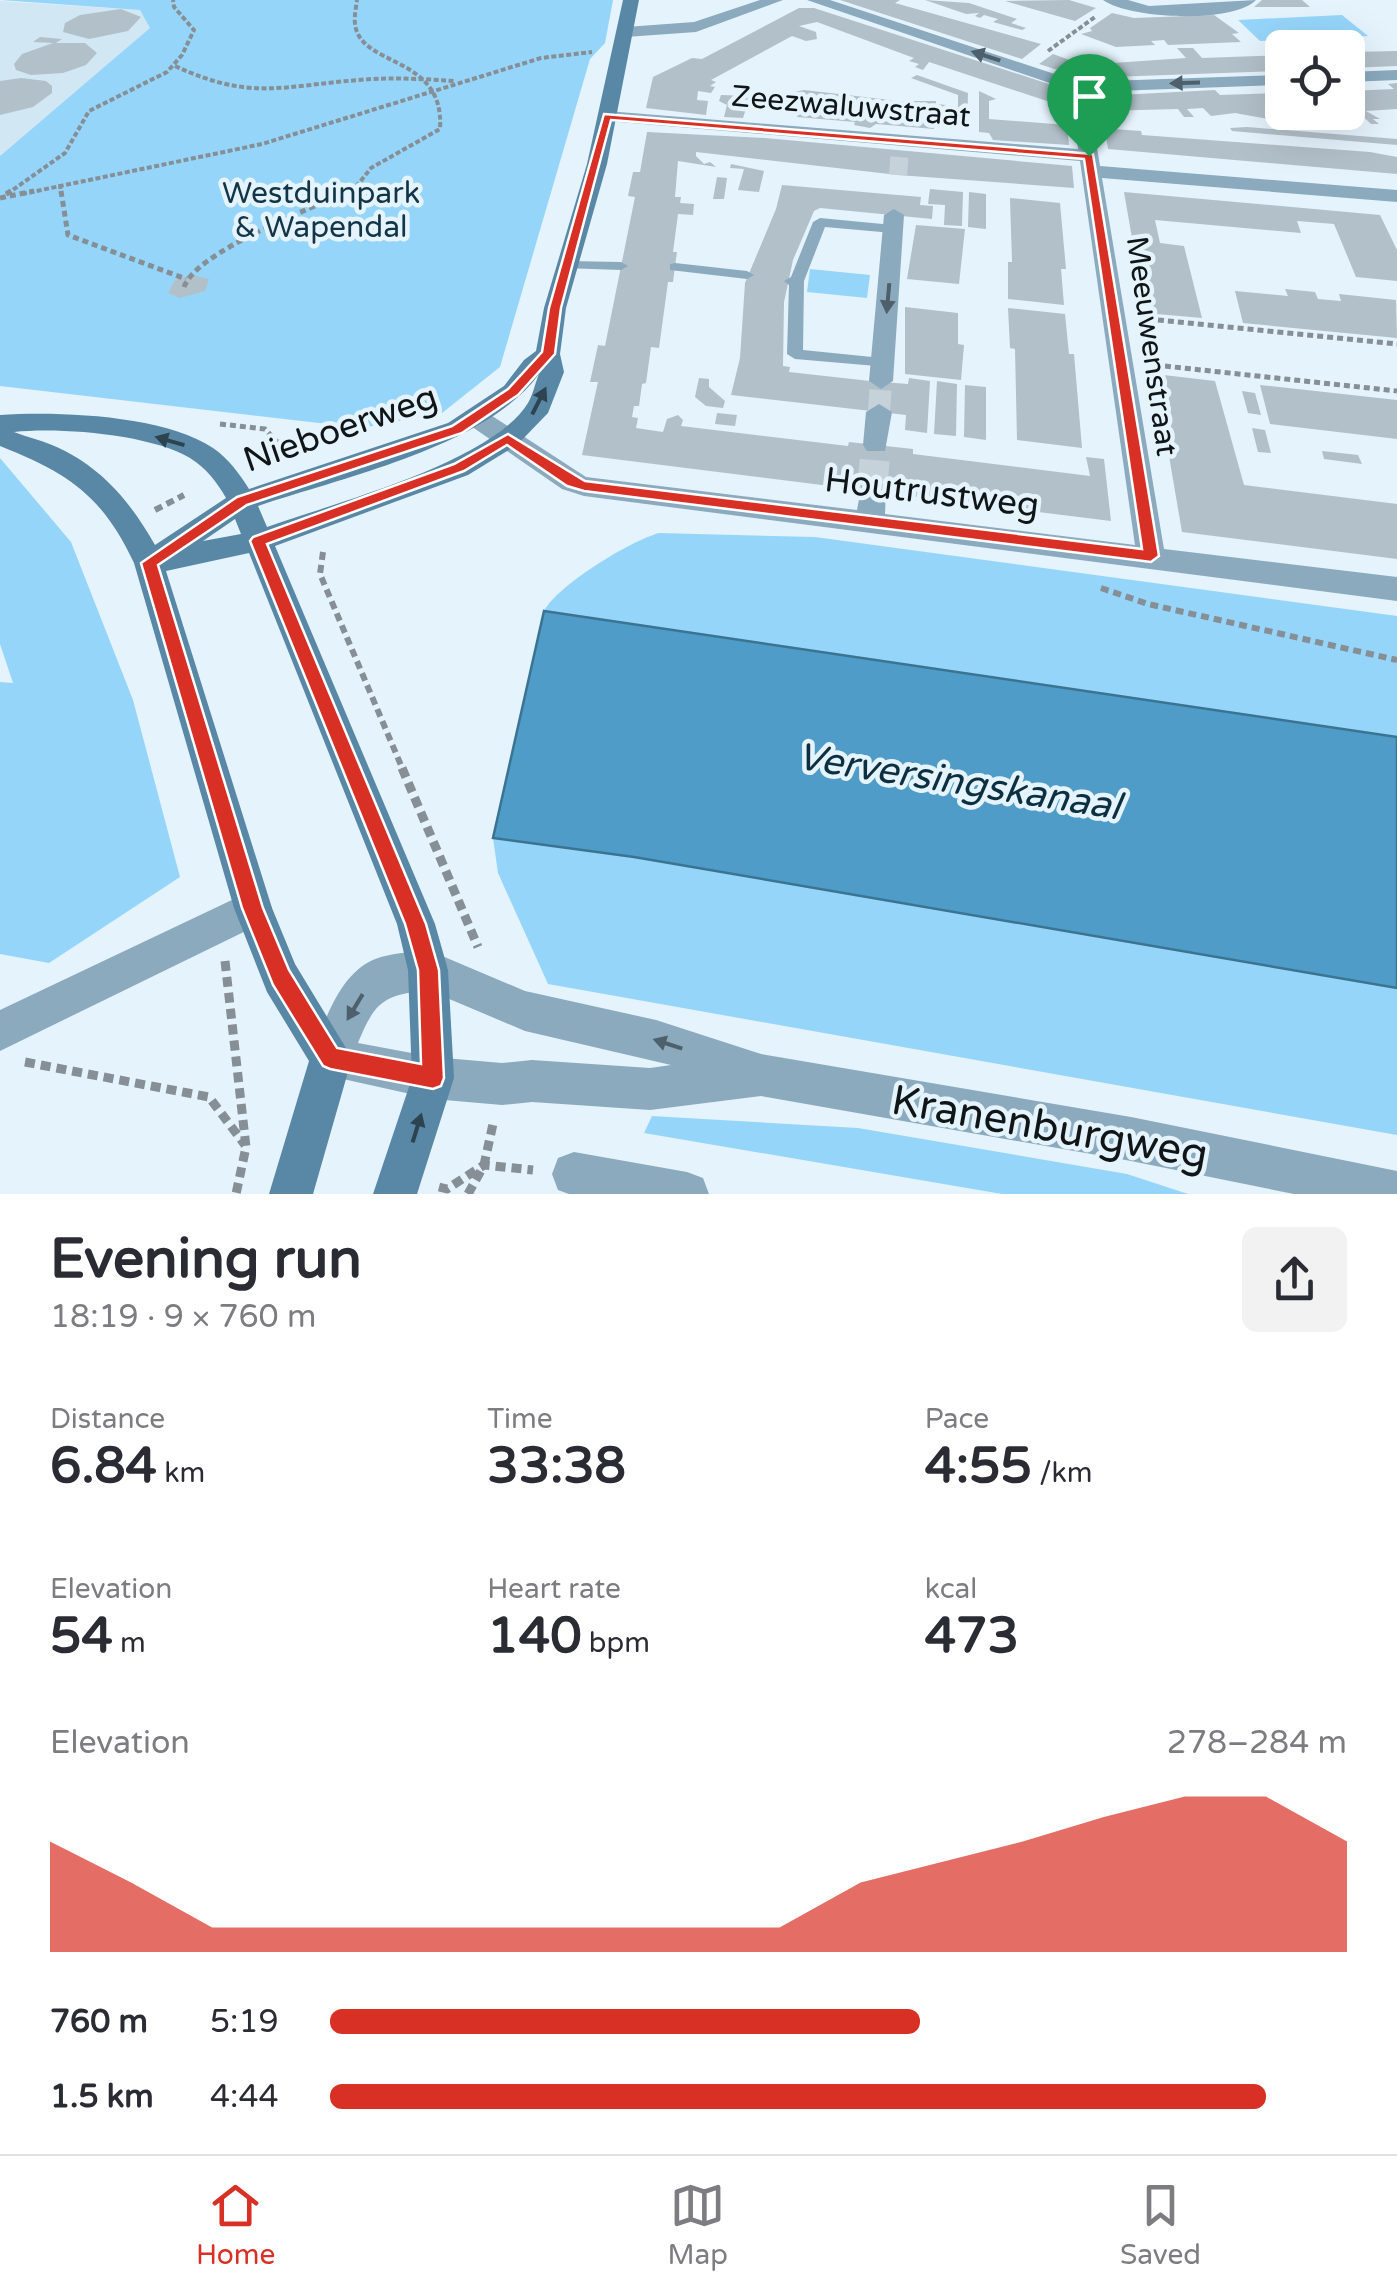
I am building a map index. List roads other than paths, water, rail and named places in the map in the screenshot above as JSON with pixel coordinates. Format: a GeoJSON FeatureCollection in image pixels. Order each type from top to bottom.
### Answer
{"type":"FeatureCollection","features":[{"type":"Feature","properties":{"kind":"street"},"geometry":{"type":"LineString","coordinates":[[149,563],[258,541],[459,468],[508,438],[539,407],[552,372],[548,354],[632,0]]}},
{"type":"Feature","properties":{"kind":"street"},"geometry":{"type":"LineString","coordinates":[[625,42],[696,27],[775,0]]}},
{"type":"Feature","properties":{"kind":"street"},"geometry":{"type":"LineString","coordinates":[[815,0],[1078,87],[1265,81]]}},
{"type":"Feature","properties":{"kind":"street"},"geometry":{"type":"LineString","coordinates":[[1110,4],[1148,10],[1238,7],[1248,0]]}},
{"type":"Feature","properties":{"kind":"street"},"geometry":{"type":"LineString","coordinates":[[1365,77],[1397,76]]}},
{"type":"Feature","properties":{"kind":"street","name":"Meeuwenstraat"},"geometry":{"type":"LineString","coordinates":[[1078,87],[1151,556]]}},
{"type":"Feature","properties":{"kind":"street","name":"Zeezwaluwstraat"},"geometry":{"type":"LineString","coordinates":[[607,116],[1397,196]]}},
{"type":"Feature","properties":{"kind":"street"},"geometry":{"type":"LineString","coordinates":[[882,372],[895,204]]}},
{"type":"Feature","properties":{"kind":"street","name":"Nieboerweg"},"geometry":{"type":"LineString","coordinates":[[149,563],[242,501],[397,452],[477,418],[513,392],[548,354]]}},
{"type":"Feature","properties":{"kind":"street"},"geometry":{"type":"LineString","coordinates":[[876,445],[879,412]]}},
{"type":"Feature","properties":{"kind":"street","name":"Houtrustweg"},"geometry":{"type":"LineString","coordinates":[[477,418],[572,482],[584,486],[1397,588]]}},
{"type":"Feature","properties":{"kind":"street"},"geometry":{"type":"LineString","coordinates":[[0,424],[26,420],[172,441],[193,448],[216,465],[242,501],[416,924],[428,970],[433,1078],[398,1186]]}},
{"type":"Feature","properties":{"kind":"street"},"geometry":{"type":"LineString","coordinates":[[0,435],[42,451],[96,484],[131,522],[149,563],[252,908],[281,978],[330,1058]]}},
{"type":"Feature","properties":{"kind":"street"},"geometry":{"type":"LineString","coordinates":[[870,522],[872,490]]}},
{"type":"Feature","properties":{"kind":"street"},"geometry":{"type":"LineString","coordinates":[[7,1040],[252,908]]}},
{"type":"Feature","properties":{"kind":"street"},"geometry":{"type":"LineString","coordinates":[[297,1176],[330,1058],[356,1000],[382,976],[428,970]]}},
{"type":"Feature","properties":{"kind":"street","name":"Kranenburgweg"},"geometry":{"type":"LineString","coordinates":[[428,970],[526,1011],[656,1040],[761,1075],[1131,1139],[1397,1193]]}},
{"type":"Feature","properties":{"kind":"street","name":"Kranenburgweg"},"geometry":{"type":"LineString","coordinates":[[330,1058],[433,1078],[650,1089],[761,1075]]}},
{"type":"Feature","properties":{"kind":"street"},"geometry":{"type":"LineString","coordinates":[[574,1174],[687,1194]]}},
{"type":"Feature","properties":{"kind":"lane"},"geometry":{"type":"LineString","coordinates":[[882,372],[794,354],[794,281],[820,222],[895,204]]}},
{"type":"Feature","properties":{"kind":"lane"},"geometry":{"type":"LineString","coordinates":[[568,265],[620,266]]}},
{"type":"Feature","properties":{"kind":"lane"},"geometry":{"type":"LineString","coordinates":[[675,267],[747,276]]}},
{"type":"Feature","properties":{"kind":"water","name":"Verversingskanaal"},"geometry":{"type":"Polygon","coordinates":[[[544,611],[1397,737],[1397,988],[634,857],[493,838],[544,611]]]}},
{"type":"Feature","properties":{"kind":"tunnel"},"geometry":{"type":"LineString","coordinates":[[898,175],[900,151]]}},
{"type":"Feature","properties":{"kind":"tunnel"},"geometry":{"type":"LineString","coordinates":[[879,412],[881,381]]}},
{"type":"Feature","properties":{"kind":"tunnel"},"geometry":{"type":"LineString","coordinates":[[872,490],[876,445]]}},
{"type":"Feature","properties":{"kind":"park label","name":"Westduinpark & Wapendal"},"geometry":{"type":"Point","coordinates":[321,210]}}]}
